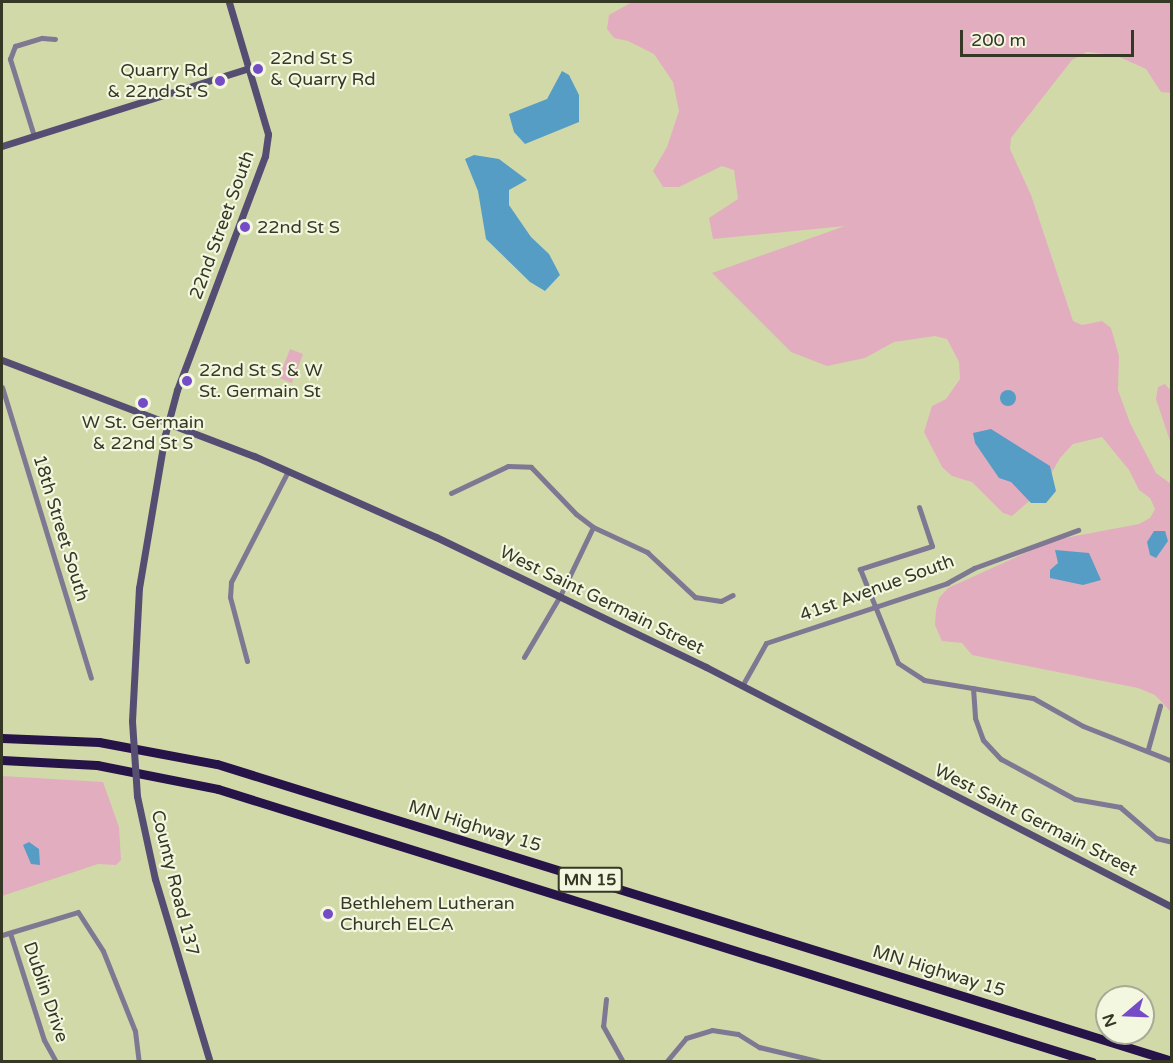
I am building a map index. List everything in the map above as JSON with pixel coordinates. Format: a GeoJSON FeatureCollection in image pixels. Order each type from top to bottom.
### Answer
{"type":"FeatureCollection","features":[{"type":"Feature","properties":{"kind":"highway","name":"MN Highway 15"},"geometry":{"type":"LineString","coordinates":[[2,738],[99,742],[217,764],[1172,1061]]}},
{"type":"Feature","properties":{"kind":"highway","name":"MN 15"},"geometry":{"type":"LineString","coordinates":[[2,760],[97,765],[218,789],[1092,1062]]}},
{"type":"Feature","properties":{"kind":"street","name":"22nd Street South"},"geometry":{"type":"LineString","coordinates":[[168,423],[265,156],[268,134],[246,69],[245,50],[229,2]]}},
{"type":"Feature","properties":{"kind":"street"},"geometry":{"type":"LineString","coordinates":[[34,136],[10,59],[15,46],[42,38],[55,39]]}},
{"type":"Feature","properties":{"kind":"street"},"geometry":{"type":"LineString","coordinates":[[2,147],[246,69]]}},
{"type":"Feature","properties":{"kind":"street","name":"West Saint Germain Street"},"geometry":{"type":"LineString","coordinates":[[2,360],[288,471],[560,596],[742,686],[1172,907]]}},
{"type":"Feature","properties":{"kind":"street","name":"18th Street South"},"geometry":{"type":"LineString","coordinates":[[2,387],[91,678]]}},
{"type":"Feature","properties":{"kind":"street","name":"County Road 137"},"geometry":{"type":"LineString","coordinates":[[168,423],[139,588],[132,721],[137,796],[154,879],[210,1062]]}},
{"type":"Feature","properties":{"kind":"street"},"geometry":{"type":"LineString","coordinates":[[451,493],[508,466],[531,467],[593,527],[647,552],[703,601],[721,601],[733,595]]}},
{"type":"Feature","properties":{"kind":"street"},"geometry":{"type":"LineString","coordinates":[[248,661],[230,597],[231,582],[288,471]]}},
{"type":"Feature","properties":{"kind":"street"},"geometry":{"type":"LineString","coordinates":[[919,507],[932,546],[860,569],[872,608],[898,663],[924,680],[1033,698],[1083,726],[1148,749],[1172,761]]}},
{"type":"Feature","properties":{"kind":"street"},"geometry":{"type":"LineString","coordinates":[[524,657],[560,596],[593,527]]}},
{"type":"Feature","properties":{"kind":"street","name":"41st Avenue South"},"geometry":{"type":"LineString","coordinates":[[742,686],[766,643],[947,583],[974,568],[1078,530]]}},
{"type":"Feature","properties":{"kind":"street"},"geometry":{"type":"LineString","coordinates":[[973,688],[975,718],[982,740],[1001,759],[1075,799],[1120,807],[1156,838],[1172,842]]}},
{"type":"Feature","properties":{"kind":"street"},"geometry":{"type":"LineString","coordinates":[[1148,749],[1160,706]]}},
{"type":"Feature","properties":{"kind":"street"},"geometry":{"type":"LineString","coordinates":[[2,935],[78,912],[103,951],[135,1031],[139,1062]]}},
{"type":"Feature","properties":{"kind":"street","name":"Dublin Drive"},"geometry":{"type":"LineString","coordinates":[[10,933],[44,1040],[56,1062]]}},
{"type":"Feature","properties":{"kind":"street"},"geometry":{"type":"LineString","coordinates":[[606,999],[603,1026],[623,1062]]}},
{"type":"Feature","properties":{"kind":"street"},"geometry":{"type":"LineString","coordinates":[[666,1062],[686,1038],[712,1030],[738,1034],[759,1047],[822,1062]]}},
{"type":"Feature","properties":{"kind":"shaded area"},"geometry":{"type":"Polygon","coordinates":[[[632,2],[1171,2],[1171,93],[1161,92],[1146,69],[1115,55],[1087,52],[1072,60],[1011,138],[1010,149],[1031,195],[1073,321],[1082,325],[1102,321],[1111,328],[1119,356],[1118,390],[1130,423],[1156,473],[1171,484],[1171,712],[1155,695],[1138,688],[972,655],[962,643],[942,641],[935,625],[936,610],[939,598],[948,588],[1054,540],[1139,524],[1150,518],[1155,509],[1150,498],[1139,490],[1129,470],[1102,437],[1073,444],[1060,458],[1042,490],[1012,516],[1003,513],[972,482],[952,476],[942,467],[924,432],[932,406],[946,399],[960,379],[959,362],[947,339],[935,336],[894,342],[865,358],[827,366],[791,352],[712,273],[845,226],[713,239],[709,218],[738,199],[734,170],[722,166],[679,187],[663,187],[653,171],[667,147],[679,111],[673,82],[654,54],[628,41],[614,38],[607,29],[609,15],[632,2]]]}},
{"type":"Feature","properties":{"kind":"shaded area"},"geometry":{"type":"Polygon","coordinates":[[[290,349],[303,354],[292,383],[279,378],[290,349]]]}},
{"type":"Feature","properties":{"kind":"shaded area"},"geometry":{"type":"Polygon","coordinates":[[[1165,384],[1171,391],[1171,444],[1156,399],[1158,387],[1165,384]]]}},
{"type":"Feature","properties":{"kind":"shaded area"},"geometry":{"type":"Polygon","coordinates":[[[2,776],[103,782],[119,827],[121,860],[116,865],[98,864],[2,896],[2,776]]]}},
{"type":"Feature","properties":{"kind":"water"},"geometry":{"type":"Polygon","coordinates":[[[562,71],[569,75],[579,95],[579,122],[525,144],[514,132],[509,114],[547,99],[562,71]]]}},
{"type":"Feature","properties":{"kind":"water"},"geometry":{"type":"Polygon","coordinates":[[[474,155],[499,159],[527,180],[509,190],[509,205],[531,237],[549,254],[560,275],[545,291],[530,282],[486,239],[478,191],[465,159],[474,155]]]}},
{"type":"Feature","properties":{"kind":"water"},"geometry":{"type":"Polygon","coordinates":[[[1005,390],[1011,390],[1016,398],[1014,404],[1005,406],[1000,401],[1000,395],[1005,390]]]}},
{"type":"Feature","properties":{"kind":"water"},"geometry":{"type":"Polygon","coordinates":[[[991,429],[1050,466],[1056,491],[1046,503],[1031,503],[1011,482],[999,478],[975,443],[973,433],[991,429]]]}},
{"type":"Feature","properties":{"kind":"water"},"geometry":{"type":"Polygon","coordinates":[[[1154,531],[1165,531],[1168,541],[1156,558],[1150,555],[1147,542],[1154,531]]]}},
{"type":"Feature","properties":{"kind":"water"},"geometry":{"type":"Polygon","coordinates":[[[1055,550],[1089,553],[1101,580],[1083,585],[1050,578],[1050,570],[1058,563],[1055,550]]]}},
{"type":"Feature","properties":{"kind":"water"},"geometry":{"type":"Polygon","coordinates":[[[29,842],[39,849],[40,865],[31,864],[23,845],[29,842]]]}},
{"type":"Feature","properties":{"kind":"place","name":"22nd St S & Quarry Rd"},"geometry":{"type":"Point","coordinates":[258,69]}},
{"type":"Feature","properties":{"kind":"place","name":"Quarry Rd & 22nd St S"},"geometry":{"type":"Point","coordinates":[220,81]}},
{"type":"Feature","properties":{"kind":"place","name":"22nd St S"},"geometry":{"type":"Point","coordinates":[245,227]}},
{"type":"Feature","properties":{"kind":"place","name":"22nd St S & W St. Germain St"},"geometry":{"type":"Point","coordinates":[187,381]}},
{"type":"Feature","properties":{"kind":"place","name":"W St. Germain & 22nd St S"},"geometry":{"type":"Point","coordinates":[143,403]}},
{"type":"Feature","properties":{"kind":"place","name":"Bethlehem Lutheran Church ELCA"},"geometry":{"type":"Point","coordinates":[328,914]}}]}
